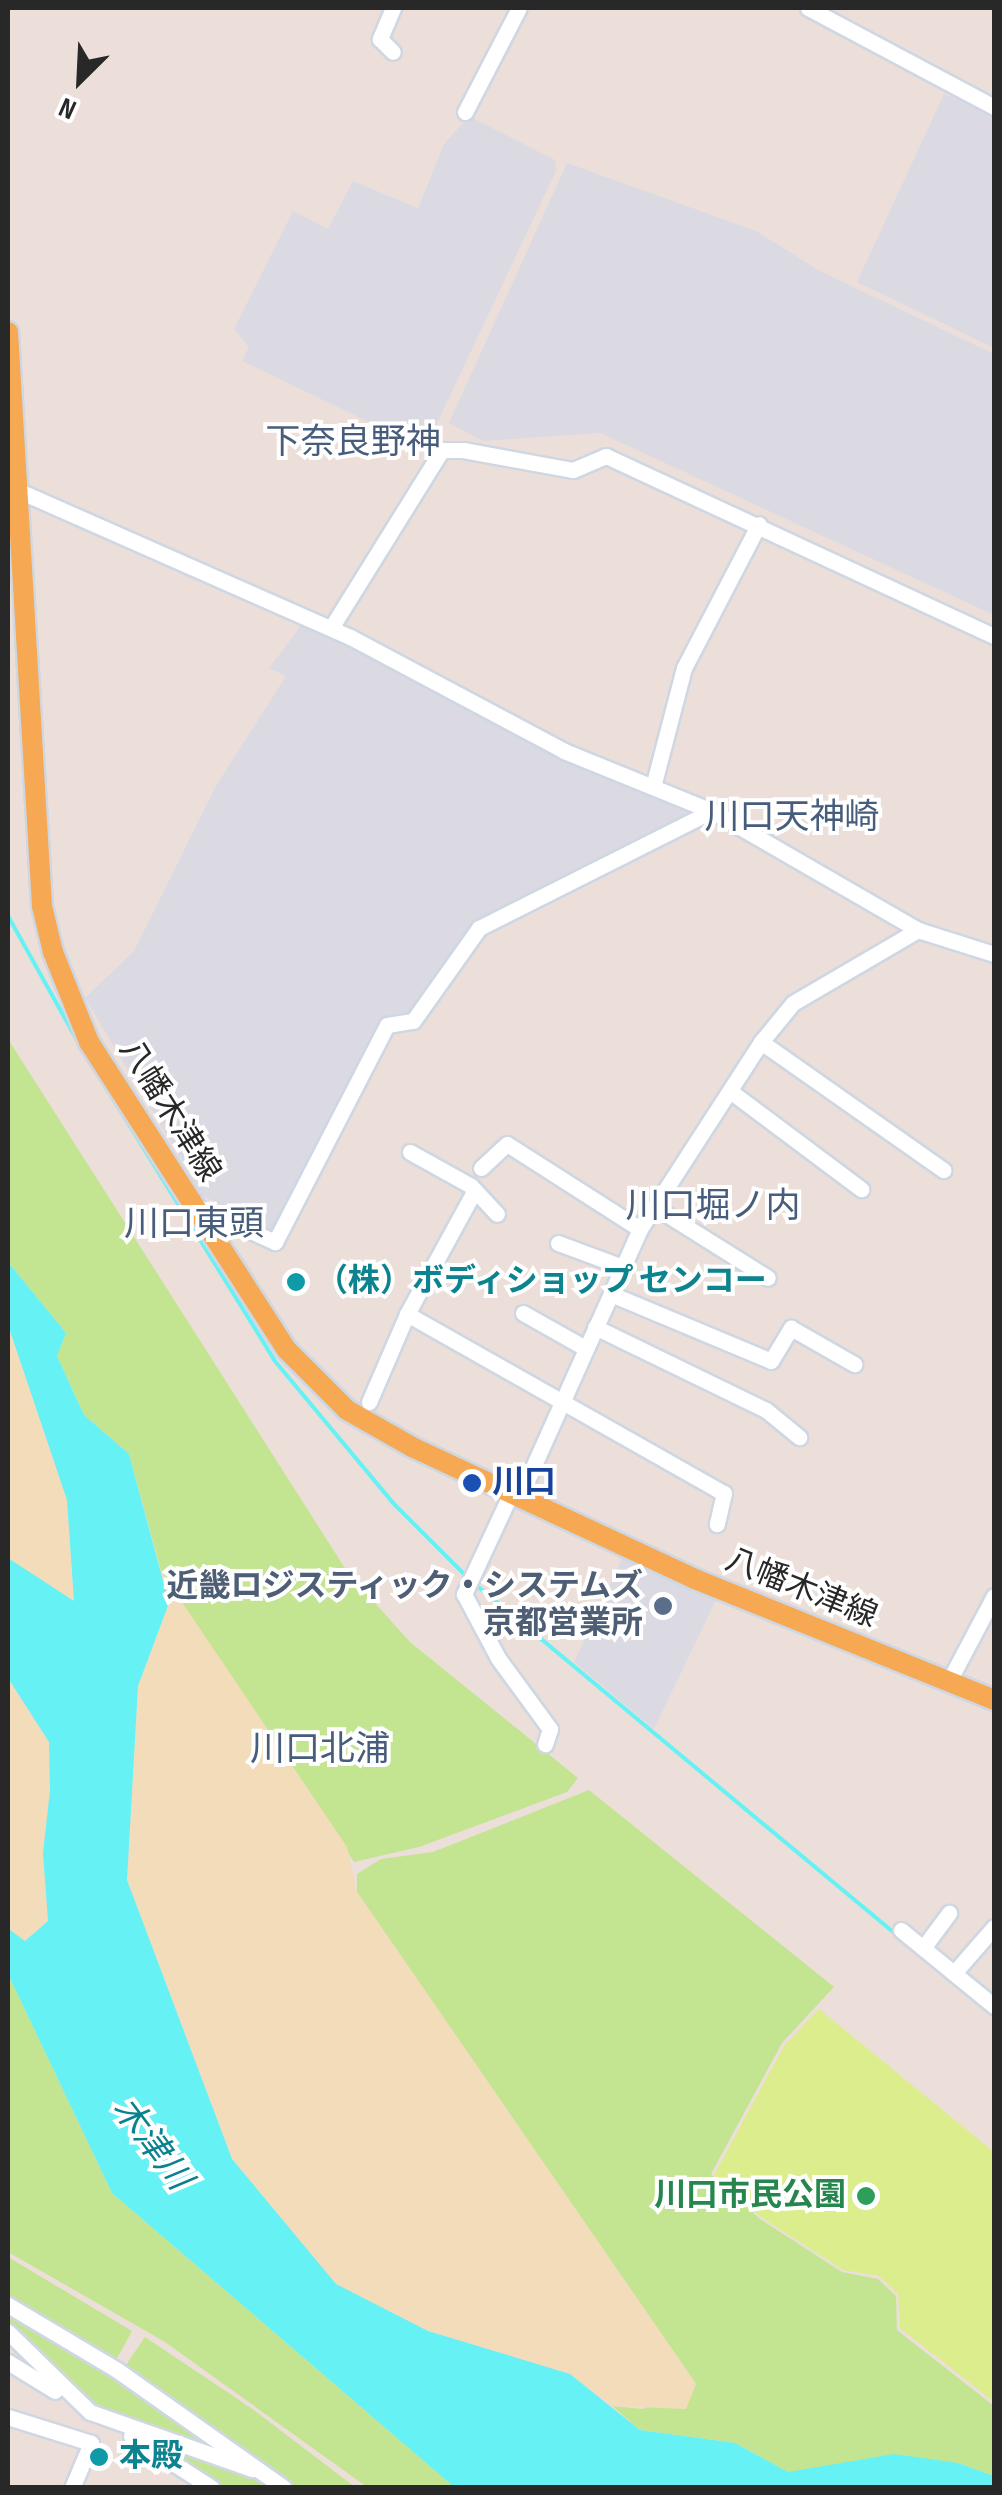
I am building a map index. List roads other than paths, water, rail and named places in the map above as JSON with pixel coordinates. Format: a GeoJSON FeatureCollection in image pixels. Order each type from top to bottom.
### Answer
{"type":"FeatureCollection","features":[{"type":"Feature","properties":{"kind":"main road","name":"八幡木津線"},"geometry":{"type":"LineString","coordinates":[[8,332],[42,906],[65,991],[90,1042],[193,1205],[315,1382],[372,1426],[695,1579],[994,1700]]}},
{"type":"Feature","properties":{"kind":"street"},"geometry":{"type":"LineString","coordinates":[[393,8],[380,39],[393,52]]}},
{"type":"Feature","properties":{"kind":"street"},"geometry":{"type":"LineString","coordinates":[[465,112],[519,8]]}},
{"type":"Feature","properties":{"kind":"street"},"geometry":{"type":"LineString","coordinates":[[808,8],[994,107]]}},
{"type":"Feature","properties":{"kind":"street"},"geometry":{"type":"LineString","coordinates":[[331,628],[442,450],[573,470],[606,456],[994,636]]}},
{"type":"Feature","properties":{"kind":"street"},"geometry":{"type":"LineString","coordinates":[[19,491],[331,628],[564,751],[654,783],[712,811],[918,930],[994,954]]}},
{"type":"Feature","properties":{"kind":"street"},"geometry":{"type":"LineString","coordinates":[[654,783],[684,668],[759,524]]}},
{"type":"Feature","properties":{"kind":"street"},"geometry":{"type":"LineString","coordinates":[[193,1205],[274,1242],[387,1025],[413,1021],[479,928],[712,811]]}},
{"type":"Feature","properties":{"kind":"street"},"geometry":{"type":"LineString","coordinates":[[545,1744],[550,1729],[498,1658],[464,1594],[562,1399],[640,1228],[761,1042],[794,1003],[918,930]]}},
{"type":"Feature","properties":{"kind":"street"},"geometry":{"type":"LineString","coordinates":[[761,1042],[942,1170]]}},
{"type":"Feature","properties":{"kind":"street"},"geometry":{"type":"LineString","coordinates":[[730,1091],[860,1189]]}},
{"type":"Feature","properties":{"kind":"street"},"geometry":{"type":"LineString","coordinates":[[368,1402],[407,1314],[498,1134]]}},
{"type":"Feature","properties":{"kind":"street"},"geometry":{"type":"LineString","coordinates":[[481,1168],[507,1144],[640,1228]]}},
{"type":"Feature","properties":{"kind":"street"},"geometry":{"type":"LineString","coordinates":[[410,1152],[473,1188],[497,1214]]}},
{"type":"Feature","properties":{"kind":"street"},"geometry":{"type":"LineString","coordinates":[[655,1207],[768,1278]]}},
{"type":"Feature","properties":{"kind":"street"},"geometry":{"type":"LineString","coordinates":[[558,1243],[623,1268]]}},
{"type":"Feature","properties":{"kind":"street"},"geometry":{"type":"LineString","coordinates":[[611,1294],[771,1360],[791,1328],[854,1364]]}},
{"type":"Feature","properties":{"kind":"street"},"geometry":{"type":"LineString","coordinates":[[523,1313],[585,1348]]}},
{"type":"Feature","properties":{"kind":"street"},"geometry":{"type":"LineString","coordinates":[[407,1314],[724,1493],[717,1524]]}},
{"type":"Feature","properties":{"kind":"street"},"geometry":{"type":"LineString","coordinates":[[595,1326],[766,1410],[799,1437]]}},
{"type":"Feature","properties":{"kind":"street"},"geometry":{"type":"LineString","coordinates":[[949,1681],[994,1596]]}},
{"type":"Feature","properties":{"kind":"street"},"geometry":{"type":"LineString","coordinates":[[923,1948],[950,1913]]}},
{"type":"Feature","properties":{"kind":"street"},"geometry":{"type":"LineString","coordinates":[[954,1973],[994,1927]]}},
{"type":"Feature","properties":{"kind":"street"},"geometry":{"type":"LineString","coordinates":[[901,1930],[994,2006]]}},
{"type":"Feature","properties":{"kind":"street"},"geometry":{"type":"LineString","coordinates":[[8,2306],[260,2468],[284,2488]]}},
{"type":"Feature","properties":{"kind":"street"},"geometry":{"type":"LineString","coordinates":[[8,2332],[90,2412],[260,2468]]}},
{"type":"Feature","properties":{"kind":"street"},"geometry":{"type":"LineString","coordinates":[[8,2362],[212,2488]]}},
{"type":"Feature","properties":{"kind":"street"},"geometry":{"type":"LineString","coordinates":[[90,2412],[82,2430],[92,2443]]}},
{"type":"Feature","properties":{"kind":"street"},"geometry":{"type":"LineString","coordinates":[[8,2417],[92,2443]]}},
{"type":"Feature","properties":{"kind":"street"},"geometry":{"type":"LineString","coordinates":[[72,2488],[92,2443]]}},
{"type":"Feature","properties":{"kind":"water","name":"木津川"},"geometry":{"type":"Polygon","coordinates":[[[8,1262],[66,1333],[57,1356],[84,1415],[129,1454],[169,1603],[138,1686],[127,1880],[232,2159],[336,2284],[428,2331],[570,2374],[640,2430],[735,2443],[788,2472],[894,2454],[958,2463],[994,2476],[994,2487],[454,2487],[112,2193],[8,1974],[10,1930],[25,1941],[48,1921],[43,1853],[50,1790],[49,1742],[8,1678],[8,1558],[74,1601],[67,1500],[8,1325],[8,1262]]]}},
{"type":"Feature","properties":{"kind":"waterway"},"geometry":{"type":"LineString","coordinates":[[8,916],[78,1042]]}},
{"type":"Feature","properties":{"kind":"waterway"},"geometry":{"type":"LineString","coordinates":[[94,1068],[274,1360],[393,1503],[468,1578]]}},
{"type":"Feature","properties":{"kind":"waterway"},"geometry":{"type":"LineString","coordinates":[[475,1584],[994,2016]]}},
{"type":"Feature","properties":{"kind":"place","name":"（株）ボディショップ センコー"},"geometry":{"type":"Point","coordinates":[296,1282]}},
{"type":"Feature","properties":{"kind":"place","name":"川口"},"geometry":{"type":"Point","coordinates":[472,1483]}},
{"type":"Feature","properties":{"kind":"place","name":"近畿ロジスティック・システムズ 京都営業所"},"geometry":{"type":"Point","coordinates":[663,1606]}},
{"type":"Feature","properties":{"kind":"place","name":"川口市民公園"},"geometry":{"type":"Point","coordinates":[866,2196]}},
{"type":"Feature","properties":{"kind":"place","name":"本殿"},"geometry":{"type":"Point","coordinates":[99,2457]}},
{"type":"Feature","properties":{"kind":"district","name":"下奈良野神"},"geometry":{"type":"Point","coordinates":[353,443]}},
{"type":"Feature","properties":{"kind":"district","name":"川口天神崎"},"geometry":{"type":"Point","coordinates":[792,818]}},
{"type":"Feature","properties":{"kind":"district","name":"川口堀ノ内"},"geometry":{"type":"Point","coordinates":[713,1207]}},
{"type":"Feature","properties":{"kind":"district","name":"川口東頭"},"geometry":{"type":"Point","coordinates":[194,1225]}},
{"type":"Feature","properties":{"kind":"district","name":"川口北浦"},"geometry":{"type":"Point","coordinates":[320,1750]}}]}
